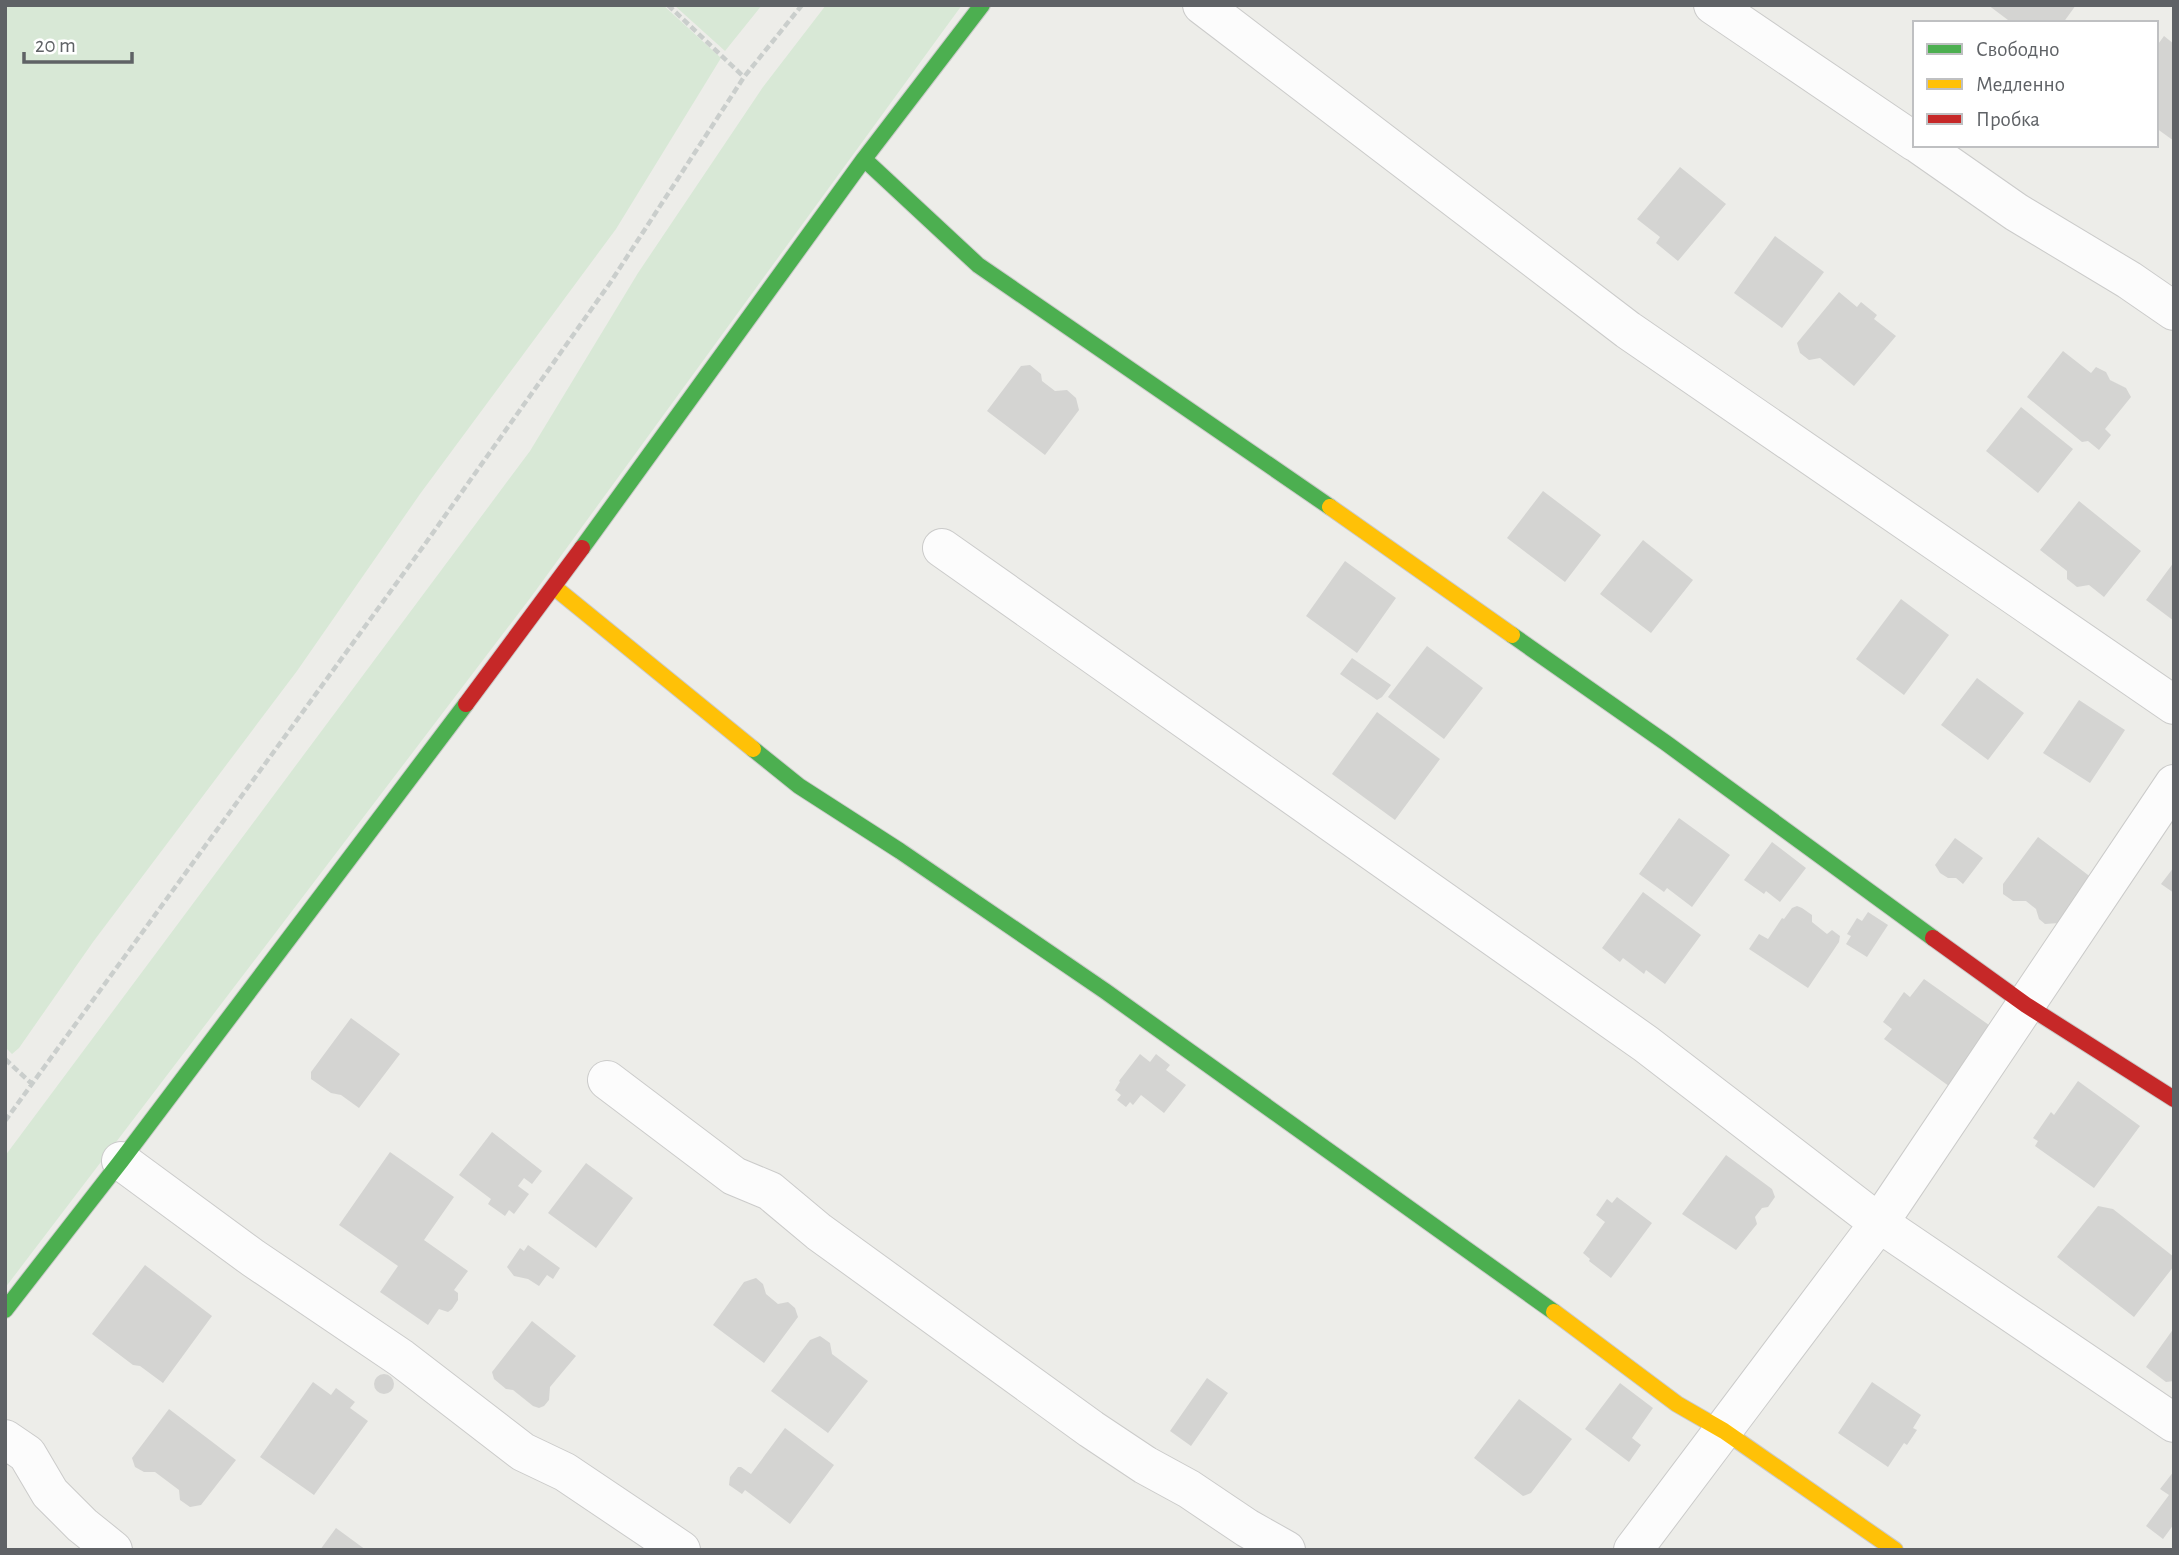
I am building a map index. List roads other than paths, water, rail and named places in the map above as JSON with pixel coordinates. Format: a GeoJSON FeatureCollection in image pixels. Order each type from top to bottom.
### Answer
{"type":"FeatureCollection","features":[{"type":"Feature","properties":{"kind":"street"},"geometry":{"type":"LineString","coordinates":[[5,1310],[121,1161],[554,587],[864,159],[982,5]]}},
{"type":"Feature","properties":{"kind":"street"},"geometry":{"type":"LineString","coordinates":[[1202,5],[1628,330],[2174,705]]}},
{"type":"Feature","properties":{"kind":"street"},"geometry":{"type":"LineString","coordinates":[[1713,5],[1913,141]]}},
{"type":"Feature","properties":{"kind":"street"},"geometry":{"type":"LineString","coordinates":[[1923,147],[2016,212],[2129,280],[2174,312]]}},
{"type":"Feature","properties":{"kind":"street"},"geometry":{"type":"LineString","coordinates":[[864,159],[978,265],[1239,443],[1644,728],[2026,1005],[2174,1098]]}},
{"type":"Feature","properties":{"kind":"street"},"geometry":{"type":"LineString","coordinates":[[942,548],[1646,1044],[1879,1223],[2174,1423]]}},
{"type":"Feature","properties":{"kind":"street"},"geometry":{"type":"LineString","coordinates":[[554,587],[799,786],[900,850],[1105,991],[1556,1312],[1677,1404],[1724,1431],[1895,1550]]}},
{"type":"Feature","properties":{"kind":"street"},"geometry":{"type":"LineString","coordinates":[[1633,1550],[1698,1460],[1724,1431],[1879,1223],[2174,784]]}},
{"type":"Feature","properties":{"kind":"street"},"geometry":{"type":"LineString","coordinates":[[607,1080],[734,1176],[770,1191],[851,1255],[1091,1429],[1145,1465],[1189,1489],[1247,1528],[1286,1550]]}},
{"type":"Feature","properties":{"kind":"street"},"geometry":{"type":"LineString","coordinates":[[121,1161],[253,1258],[401,1358],[523,1452],[565,1472],[681,1550]]}},
{"type":"Feature","properties":{"kind":"street"},"geometry":{"type":"LineString","coordinates":[[5,1439],[27,1454],[50,1493],[82,1525],[113,1550]]}}]}
